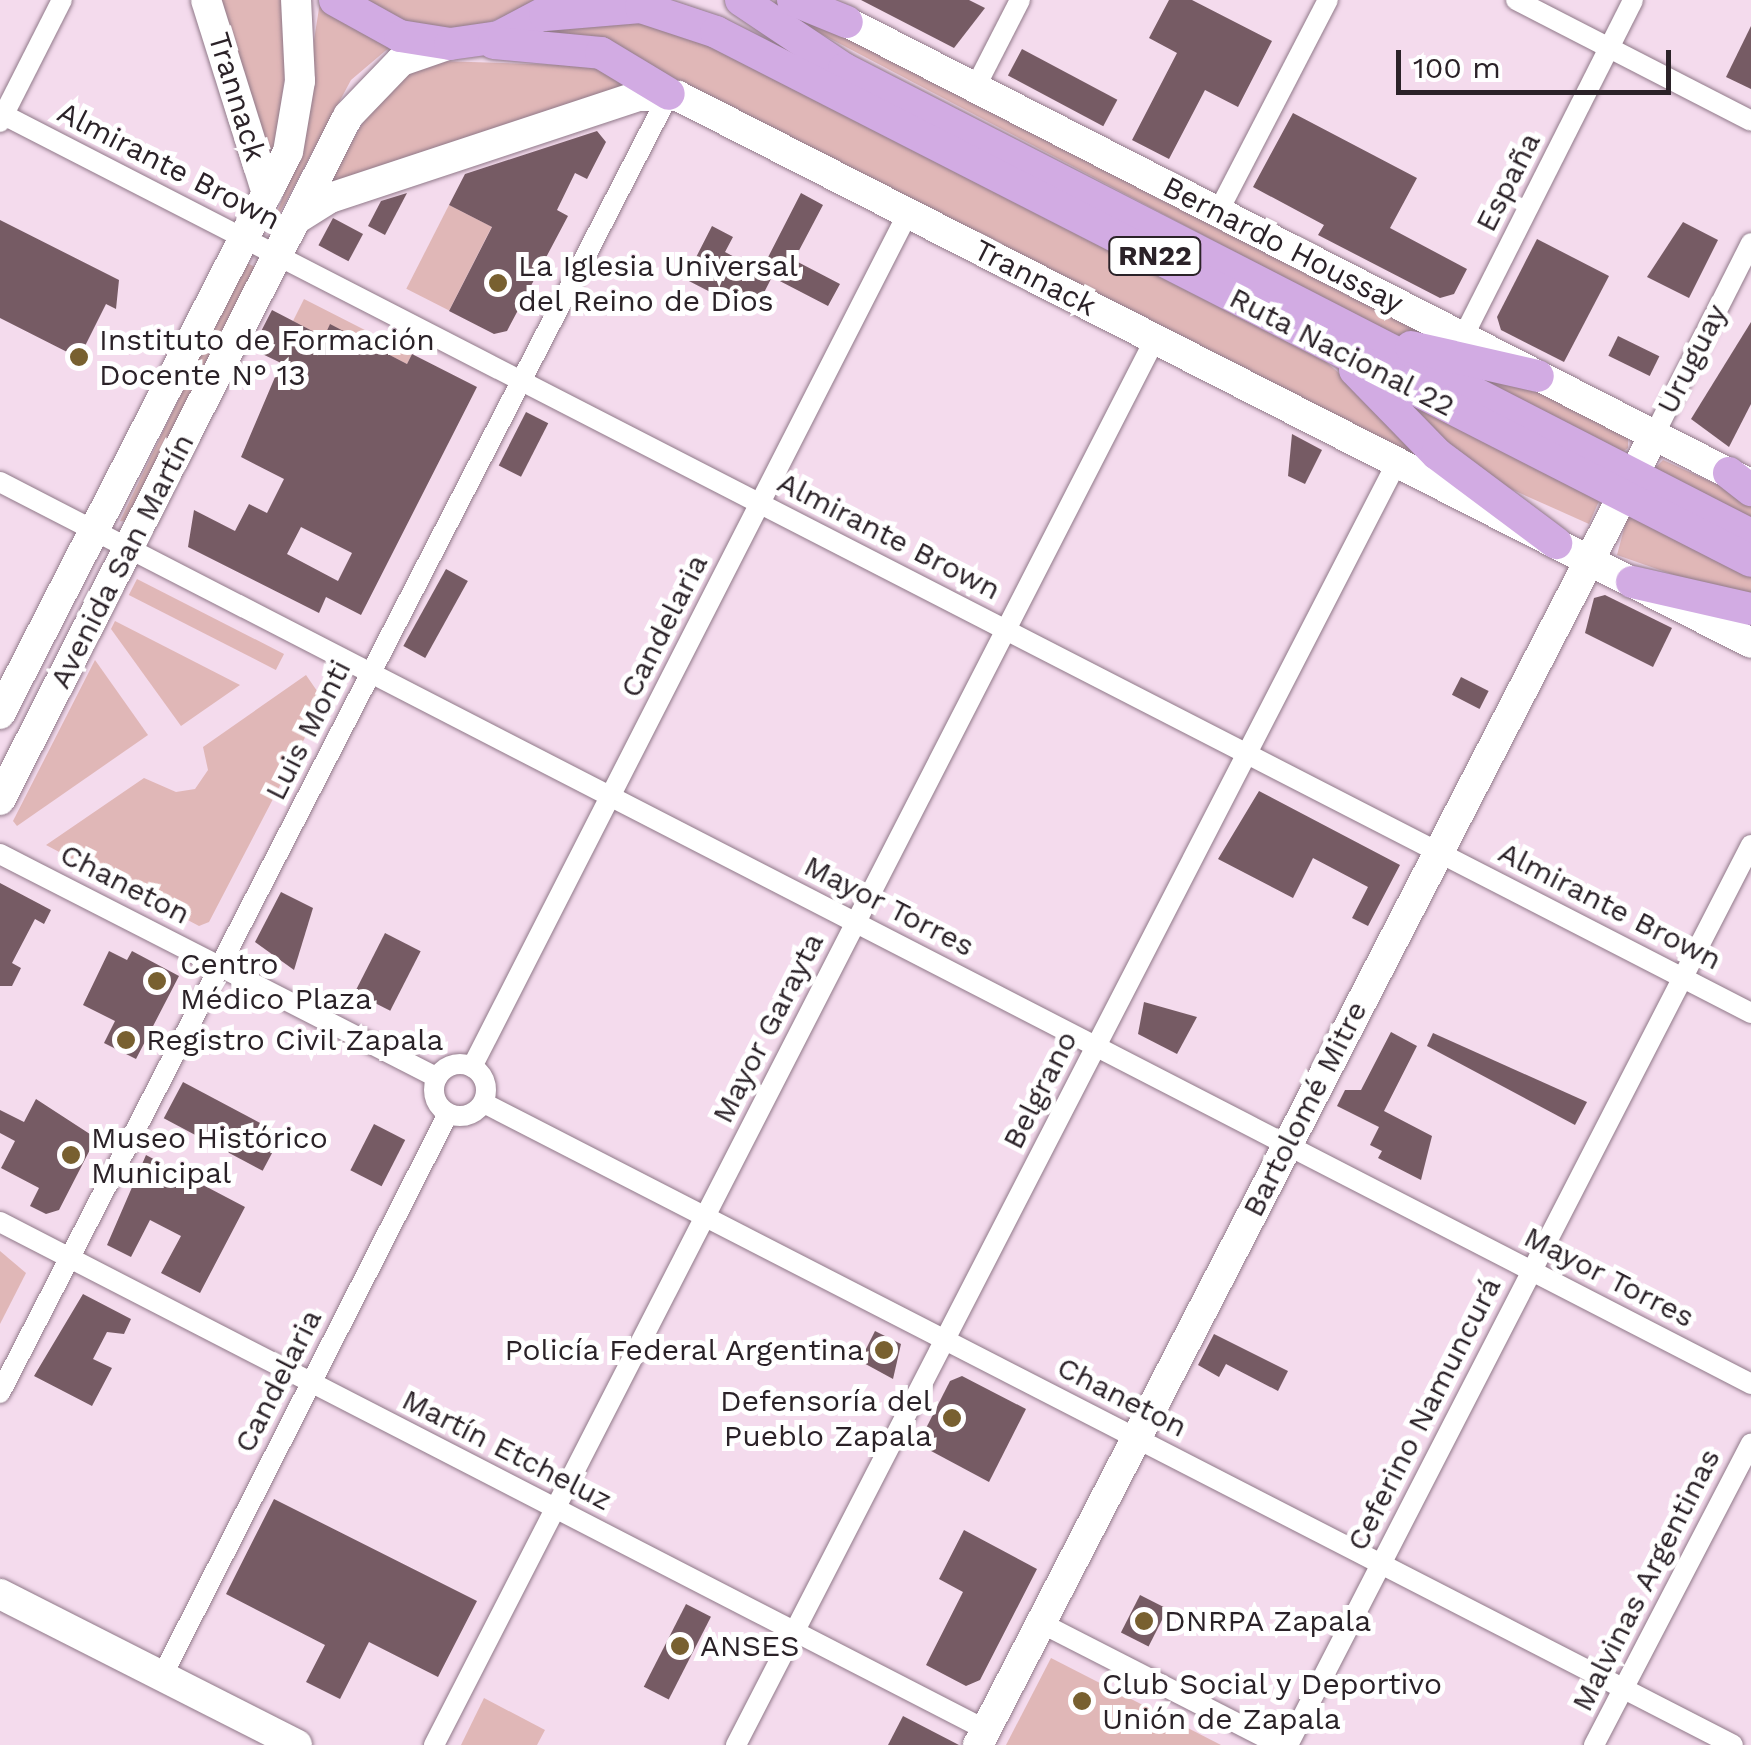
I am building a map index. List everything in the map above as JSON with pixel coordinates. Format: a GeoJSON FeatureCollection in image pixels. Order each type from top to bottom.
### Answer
{"type":"FeatureCollection","features":[{"type":"Feature","properties":{"kind":"main road","name":"Trannack"},"geometry":{"type":"LineString","coordinates":[[206,0],[267,194]]}},
{"type":"Feature","properties":{"kind":"main road","name":"Avenida San Martín"},"geometry":{"type":"LineString","coordinates":[[0,714],[267,194],[298,110],[296,0]]}},
{"type":"Feature","properties":{"kind":"main road"},"geometry":{"type":"LineString","coordinates":[[336,0],[400,36],[601,52],[669,94]]}},
{"type":"Feature","properties":{"kind":"main road","name":"Ruta Nacional 22"},"geometry":{"type":"LineString","coordinates":[[741,0],[844,68],[1370,338],[1628,485],[1751,561]]}},
{"type":"Feature","properties":{"kind":"main road"},"geometry":{"type":"LineString","coordinates":[[793,0],[846,22]]}},
{"type":"Feature","properties":{"kind":"main road","name":"Ruta Nacional 22"},"geometry":{"type":"LineString","coordinates":[[555,8],[618,5],[690,20],[1308,334],[1628,485],[1751,535]]}},
{"type":"Feature","properties":{"kind":"main road","name":"RN22"},"geometry":{"type":"LineString","coordinates":[[462,43],[555,8]]}},
{"type":"Feature","properties":{"kind":"main road","name":"Bernardo Houssay"},"geometry":{"type":"LineString","coordinates":[[846,22],[1744,483]]}},
{"type":"Feature","properties":{"kind":"main road","name":"Avenida San Martín"},"geometry":{"type":"LineString","coordinates":[[0,800],[298,218],[371,86],[402,61],[462,43]]}},
{"type":"Feature","properties":{"kind":"main road","name":"Trannack"},"geometry":{"type":"LineString","coordinates":[[669,94],[1751,643]]}},
{"type":"Feature","properties":{"kind":"main road"},"geometry":{"type":"LineString","coordinates":[[298,218],[330,198],[669,94]]}},
{"type":"Feature","properties":{"kind":"main road"},"geometry":{"type":"LineString","coordinates":[[1308,334],[1436,454],[1556,544]]}},
{"type":"Feature","properties":{"kind":"main road"},"geometry":{"type":"LineString","coordinates":[[1370,338],[1538,376]]}},
{"type":"Feature","properties":{"kind":"main road","name":"Uruguay"},"geometry":{"type":"LineString","coordinates":[[1628,485],[1654,435]]}},
{"type":"Feature","properties":{"kind":"main road","name":"Bartolomé Mitre"},"geometry":{"type":"LineString","coordinates":[[982,1738],[1628,485]]}},
{"type":"Feature","properties":{"kind":"main road"},"geometry":{"type":"LineString","coordinates":[[1632,582],[1751,609]]}},
{"type":"Feature","properties":{"kind":"main road"},"geometry":{"type":"LineString","coordinates":[[0,1594],[298,1745]]}},
{"type":"Feature","properties":{"kind":"street"},"geometry":{"type":"LineString","coordinates":[[1,117],[62,0]]}},
{"type":"Feature","properties":{"kind":"street","name":"Bernardo Houssay"},"geometry":{"type":"LineString","coordinates":[[818,0],[846,22]]}},
{"type":"Feature","properties":{"kind":"street"},"geometry":{"type":"LineString","coordinates":[[975,88],[1020,0]]}},
{"type":"Feature","properties":{"kind":"street"},"geometry":{"type":"LineString","coordinates":[[1218,212],[1328,0]]}},
{"type":"Feature","properties":{"kind":"street"},"geometry":{"type":"LineString","coordinates":[[1516,0],[1751,120]]}},
{"type":"Feature","properties":{"kind":"street","name":"España"},"geometry":{"type":"LineString","coordinates":[[1463,337],[1634,0]]}},
{"type":"Feature","properties":{"kind":"street","name":"Luis Monti"},"geometry":{"type":"LineString","coordinates":[[0,1393],[669,94]]}},
{"type":"Feature","properties":{"kind":"street","name":"Almirante Brown"},"geometry":{"type":"LineString","coordinates":[[1,117],[1751,1012]]}},
{"type":"Feature","properties":{"kind":"street","name":"Candelaria"},"geometry":{"type":"LineString","coordinates":[[472,1067],[908,213]]}},
{"type":"Feature","properties":{"kind":"street","name":"Uruguay"},"geometry":{"type":"LineString","coordinates":[[1654,435],[1751,244]]}},
{"type":"Feature","properties":{"kind":"street","name":"Mayor Garayta"},"geometry":{"type":"LineString","coordinates":[[434,1745],[1156,339]]}},
{"type":"Feature","properties":{"kind":"street","name":"Belgrano"},"geometry":{"type":"LineString","coordinates":[[736,1745],[1397,462]]}},
{"type":"Feature","properties":{"kind":"street","name":"Mayor Torres"},"geometry":{"type":"LineString","coordinates":[[0,482],[1751,1384]]}},
{"type":"Feature","properties":{"kind":"street","name":"Ceferino Namuncurá"},"geometry":{"type":"LineString","coordinates":[[1288,1745],[1751,844]]}},
{"type":"Feature","properties":{"kind":"street","name":"Chaneton"},"geometry":{"type":"LineString","coordinates":[[0,854],[436,1078]]}},
{"type":"Feature","properties":{"kind":"street"},"geometry":{"type":"LineString","coordinates":[[448,1067],[472,1067],[484,1078],[484,1102],[464,1117],[448,1114],[436,1102],[436,1078],[448,1067]]}},
{"type":"Feature","properties":{"kind":"street","name":"Chaneton"},"geometry":{"type":"LineString","coordinates":[[484,1102],[1732,1745]]}},
{"type":"Feature","properties":{"kind":"street","name":"Candelaria"},"geometry":{"type":"LineString","coordinates":[[162,1676],[448,1114]]}},
{"type":"Feature","properties":{"kind":"street","name":"Martín Etcheluz"},"geometry":{"type":"LineString","coordinates":[[0,1222],[794,1632],[982,1738]]}},
{"type":"Feature","properties":{"kind":"street","name":"Malvinas Argentinas"},"geometry":{"type":"LineString","coordinates":[[1594,1745],[1751,1443]]}},
{"type":"Feature","properties":{"kind":"street"},"geometry":{"type":"LineString","coordinates":[[1041,1623],[1278,1745]]}},
{"type":"Feature","properties":{"kind":"shaded area"},"geometry":{"type":"Polygon","coordinates":[[[218,0],[283,0],[286,67],[272,166],[218,0]]]}},
{"type":"Feature","properties":{"kind":"shaded area"},"geometry":{"type":"Polygon","coordinates":[[[358,0],[546,0],[469,30],[402,24],[358,0]]]}},
{"type":"Feature","properties":{"kind":"shaded area"},"geometry":{"type":"Polygon","coordinates":[[[757,0],[818,17],[1466,350],[1389,333],[757,0]]]}},
{"type":"Feature","properties":{"kind":"shaded area"},"geometry":{"type":"Polygon","coordinates":[[[320,2],[391,46],[351,80],[270,231],[294,168],[320,2]]]}},
{"type":"Feature","properties":{"kind":"shaded area"},"geometry":{"type":"Polygon","coordinates":[[[618,17],[679,31],[1326,362],[1477,491],[612,47],[522,37],[618,17]]]}},
{"type":"Feature","properties":{"kind":"shaded area"},"geometry":{"type":"Polygon","coordinates":[[[440,61],[595,66],[635,85],[328,184],[370,110],[407,73],[440,61]]]}},
{"type":"Feature","properties":{"kind":"shaded area"},"geometry":{"type":"Polygon","coordinates":[[[449,205],[492,227],[449,311],[406,289],[449,205]]]}},
{"type":"Feature","properties":{"kind":"shaded area"},"geometry":{"type":"Polygon","coordinates":[[[245,262],[257,268],[129,522],[120,521],[245,262]]]}},
{"type":"Feature","properties":{"kind":"shaded area"},"geometry":{"type":"Polygon","coordinates":[[[304,299],[412,354],[407,364],[330,325],[324,337],[293,321],[304,299]]]}},
{"type":"Feature","properties":{"kind":"shaded area"},"geometry":{"type":"Polygon","coordinates":[[[1427,357],[1507,374],[1628,438],[1628,448],[1621,453],[1427,357]]]}},
{"type":"Feature","properties":{"kind":"shaded area"},"geometry":{"type":"Polygon","coordinates":[[[1386,389],[1599,501],[1589,524],[1484,477],[1386,389]]]}},
{"type":"Feature","properties":{"kind":"shaded area"},"geometry":{"type":"Polygon","coordinates":[[[1663,460],[1751,500],[1751,524],[1654,469],[1663,460]]]}},
{"type":"Feature","properties":{"kind":"shaded area"},"geometry":{"type":"Polygon","coordinates":[[[1628,514],[1751,572],[1751,602],[1617,555],[1628,514]]]}},
{"type":"Feature","properties":{"kind":"shaded area"},"geometry":{"type":"Polygon","coordinates":[[[137,579],[284,654],[276,670],[129,595],[137,579]]]}},
{"type":"Feature","properties":{"kind":"shaded area"},"geometry":{"type":"Polygon","coordinates":[[[115,621],[240,685],[181,726],[111,629],[115,621]]]}},
{"type":"Feature","properties":{"kind":"shaded area"},"geometry":{"type":"Polygon","coordinates":[[[95,660],[148,735],[17,826],[13,821],[95,660]]]}},
{"type":"Feature","properties":{"kind":"shaded area"},"geometry":{"type":"Polygon","coordinates":[[[306,675],[324,701],[209,922],[199,926],[46,845],[144,778],[176,792],[195,789],[208,770],[203,747],[306,675]]]}},
{"type":"Feature","properties":{"kind":"shaded area"},"geometry":{"type":"Polygon","coordinates":[[[0,1251],[26,1273],[0,1324],[0,1251]]]}},
{"type":"Feature","properties":{"kind":"shaded area","name":"Club Social y Deportivo Unión de Zapala"},"geometry":{"type":"Polygon","coordinates":[[[1051,1658],[1221,1745],[1006,1745],[1051,1658]]]}},
{"type":"Feature","properties":{"kind":"shaded area"},"geometry":{"type":"Polygon","coordinates":[[[484,1698],[545,1730],[537,1745],[461,1745],[484,1698]]]}},
{"type":"Feature","properties":{"kind":"building"},"geometry":{"type":"Polygon","coordinates":[[[861,0],[969,0],[985,8],[954,48],[861,0]]]}},
{"type":"Feature","properties":{"kind":"building"},"geometry":{"type":"Polygon","coordinates":[[[1169,0],[1192,0],[1272,41],[1238,107],[1205,90],[1169,159],[1132,140],[1177,53],[1149,38],[1169,0]]]}},
{"type":"Feature","properties":{"kind":"building"},"geometry":{"type":"Polygon","coordinates":[[[1751,26],[1751,89],[1726,77],[1751,26]]]}},
{"type":"Feature","properties":{"kind":"building"},"geometry":{"type":"Polygon","coordinates":[[[1022,49],[1117,100],[1103,126],[1008,75],[1022,49]]]}},
{"type":"Feature","properties":{"kind":"building"},"geometry":{"type":"Polygon","coordinates":[[[1293,113],[1417,178],[1390,228],[1467,269],[1454,294],[1440,298],[1318,235],[1324,225],[1253,187],[1293,113]]]}},
{"type":"Feature","properties":{"kind":"building"},"geometry":{"type":"Polygon","coordinates":[[[597,131],[606,142],[587,179],[575,173],[557,210],[568,216],[507,331],[494,334],[449,311],[492,227],[449,205],[465,174],[597,131]]]}},
{"type":"Feature","properties":{"kind":"building"},"geometry":{"type":"Polygon","coordinates":[[[407,193],[385,235],[368,226],[381,201],[407,193]]]}},
{"type":"Feature","properties":{"kind":"building"},"geometry":{"type":"Polygon","coordinates":[[[801,193],[823,205],[794,260],[840,284],[828,306],[772,277],[753,314],[685,279],[712,226],[733,237],[725,252],[761,271],[801,193]]]}},
{"type":"Feature","properties":{"kind":"building"},"geometry":{"type":"Polygon","coordinates":[[[333,218],[363,234],[348,261],[318,245],[333,218]]]}},
{"type":"Feature","properties":{"kind":"building"},"geometry":{"type":"Polygon","coordinates":[[[0,220],[119,280],[116,309],[106,304],[79,358],[0,318],[0,220]]]}},
{"type":"Feature","properties":{"kind":"building"},"geometry":{"type":"Polygon","coordinates":[[[1683,222],[1718,240],[1689,298],[1647,277],[1683,222]]]}},
{"type":"Feature","properties":{"kind":"building"},"geometry":{"type":"Polygon","coordinates":[[[1537,239],[1609,276],[1564,362],[1501,330],[1497,317],[1537,239]]]}},
{"type":"Feature","properties":{"kind":"building"},"geometry":{"type":"Polygon","coordinates":[[[272,310],[324,337],[330,324],[407,364],[412,354],[477,387],[361,615],[326,597],[319,613],[188,547],[194,510],[235,531],[249,504],[267,513],[284,479],[241,457],[281,363],[252,349],[272,310]],[[301,527],[287,554],[338,581],[352,553],[301,527]]]}},
{"type":"Feature","properties":{"kind":"building"},"geometry":{"type":"Polygon","coordinates":[[[1751,322],[1751,404],[1729,447],[1691,419],[1751,322]]]}},
{"type":"Feature","properties":{"kind":"building"},"geometry":{"type":"Polygon","coordinates":[[[1618,336],[1659,356],[1650,376],[1608,356],[1618,336]]]}},
{"type":"Feature","properties":{"kind":"building"},"geometry":{"type":"Polygon","coordinates":[[[526,412],[548,423],[521,477],[499,465],[526,412]]]}},
{"type":"Feature","properties":{"kind":"building"},"geometry":{"type":"Polygon","coordinates":[[[1292,434],[1322,450],[1305,484],[1288,476],[1292,434]]]}},
{"type":"Feature","properties":{"kind":"building"},"geometry":{"type":"Polygon","coordinates":[[[446,569],[468,581],[425,658],[403,646],[446,569]]]}},
{"type":"Feature","properties":{"kind":"building"},"geometry":{"type":"Polygon","coordinates":[[[1605,595],[1672,628],[1653,667],[1585,633],[1594,598],[1605,595]]]}},
{"type":"Feature","properties":{"kind":"building"},"geometry":{"type":"Polygon","coordinates":[[[1461,677],[1489,691],[1480,709],[1452,695],[1461,677]]]}},
{"type":"Feature","properties":{"kind":"building"},"geometry":{"type":"Polygon","coordinates":[[[1259,791],[1400,865],[1368,926],[1352,918],[1368,887],[1313,858],[1293,898],[1218,859],[1259,791]]]}},
{"type":"Feature","properties":{"kind":"building"},"geometry":{"type":"Polygon","coordinates":[[[0,883],[51,910],[44,924],[35,919],[12,963],[21,968],[12,986],[0,986],[0,883]]]}},
{"type":"Feature","properties":{"kind":"building"},"geometry":{"type":"Polygon","coordinates":[[[281,892],[313,908],[294,970],[255,942],[281,892]]]}},
{"type":"Feature","properties":{"kind":"building"},"geometry":{"type":"Polygon","coordinates":[[[385,933],[421,951],[390,1011],[355,993],[385,933]]]}},
{"type":"Feature","properties":{"kind":"building"},"geometry":{"type":"Polygon","coordinates":[[[109,951],[127,960],[132,951],[179,976],[136,1059],[104,1043],[115,1021],[83,1005],[109,951]]]}},
{"type":"Feature","properties":{"kind":"building"},"geometry":{"type":"Polygon","coordinates":[[[1144,1002],[1197,1017],[1177,1054],[1138,1034],[1144,1002]]]}},
{"type":"Feature","properties":{"kind":"building"},"geometry":{"type":"Polygon","coordinates":[[[1391,1032],[1417,1046],[1384,1111],[1432,1136],[1421,1180],[1378,1158],[1382,1151],[1370,1145],[1379,1127],[1337,1106],[1345,1090],[1361,1090],[1391,1032]]]}},
{"type":"Feature","properties":{"kind":"building"},"geometry":{"type":"Polygon","coordinates":[[[1433,1033],[1587,1102],[1575,1125],[1427,1046],[1433,1033]]]}},
{"type":"Feature","properties":{"kind":"building"},"geometry":{"type":"Polygon","coordinates":[[[183,1082],[282,1135],[263,1171],[164,1118],[183,1082]]]}},
{"type":"Feature","properties":{"kind":"building"},"geometry":{"type":"Polygon","coordinates":[[[36,1099],[96,1138],[59,1210],[46,1214],[30,1206],[39,1188],[1,1168],[15,1141],[0,1133],[0,1110],[24,1122],[36,1099]]]}},
{"type":"Feature","properties":{"kind":"building"},"geometry":{"type":"Polygon","coordinates":[[[374,1124],[405,1140],[382,1186],[350,1170],[374,1124]]]}},
{"type":"Feature","properties":{"kind":"building"},"geometry":{"type":"Polygon","coordinates":[[[146,1155],[245,1207],[200,1293],[161,1273],[181,1236],[150,1220],[131,1257],[107,1245],[146,1155]]]}},
{"type":"Feature","properties":{"kind":"building"},"geometry":{"type":"Polygon","coordinates":[[[83,1294],[131,1319],[124,1334],[107,1332],[93,1359],[112,1368],[92,1406],[34,1376],[83,1294]]]}},
{"type":"Feature","properties":{"kind":"building","name":"Policía Federal Argentina"},"geometry":{"type":"Polygon","coordinates":[[[875,1331],[901,1344],[893,1379],[860,1361],[875,1331]]]}},
{"type":"Feature","properties":{"kind":"building"},"geometry":{"type":"Polygon","coordinates":[[[1214,1334],[1288,1371],[1278,1391],[1226,1364],[1219,1377],[1198,1365],[1214,1334]]]}},
{"type":"Feature","properties":{"kind":"building"},"geometry":{"type":"Polygon","coordinates":[[[962,1376],[1026,1409],[989,1482],[918,1444],[950,1381],[962,1376]]]}},
{"type":"Feature","properties":{"kind":"building"},"geometry":{"type":"Polygon","coordinates":[[[274,1499],[477,1601],[438,1677],[369,1642],[340,1699],[306,1682],[325,1645],[226,1594],[274,1499]]]}},
{"type":"Feature","properties":{"kind":"building"},"geometry":{"type":"Polygon","coordinates":[[[964,1530],[1037,1569],[980,1680],[966,1686],[926,1665],[963,1592],[939,1579],[964,1530]]]}},
{"type":"Feature","properties":{"kind":"building","name":"DNRPA Zapala"},"geometry":{"type":"Polygon","coordinates":[[[1140,1595],[1168,1609],[1149,1646],[1121,1632],[1140,1595]]]}},
{"type":"Feature","properties":{"kind":"building","name":"ANSES"},"geometry":{"type":"Polygon","coordinates":[[[686,1604],[711,1617],[669,1700],[644,1687],[686,1604]]]}},
{"type":"Feature","properties":{"kind":"building"},"geometry":{"type":"Polygon","coordinates":[[[903,1716],[959,1745],[888,1745],[903,1716]]]}},
{"type":"Feature","properties":{"kind":"place","name":"La Iglesia Universal del Reino de Dios"},"geometry":{"type":"Point","coordinates":[498,283]}},
{"type":"Feature","properties":{"kind":"place","name":"Instituto de Formación Docente N° 13"},"geometry":{"type":"Point","coordinates":[79,357]}},
{"type":"Feature","properties":{"kind":"place","name":"Centro Médico Plaza"},"geometry":{"type":"Point","coordinates":[157,981]}},
{"type":"Feature","properties":{"kind":"place","name":"Registro Civil Zapala"},"geometry":{"type":"Point","coordinates":[126,1040]}},
{"type":"Feature","properties":{"kind":"place","name":"Museo Histórico Municipal"},"geometry":{"type":"Point","coordinates":[71,1155]}},
{"type":"Feature","properties":{"kind":"place","name":"Policía Federal Argentina"},"geometry":{"type":"Point","coordinates":[884,1350]}},
{"type":"Feature","properties":{"kind":"place","name":"Defensoría del Pueblo Zapala"},"geometry":{"type":"Point","coordinates":[952,1418]}},
{"type":"Feature","properties":{"kind":"place","name":"DNRPA Zapala"},"geometry":{"type":"Point","coordinates":[1144,1621]}},
{"type":"Feature","properties":{"kind":"place","name":"ANSES"},"geometry":{"type":"Point","coordinates":[680,1646]}},
{"type":"Feature","properties":{"kind":"place","name":"Club Social y Deportivo Unión de Zapala"},"geometry":{"type":"Point","coordinates":[1082,1701]}}]}
